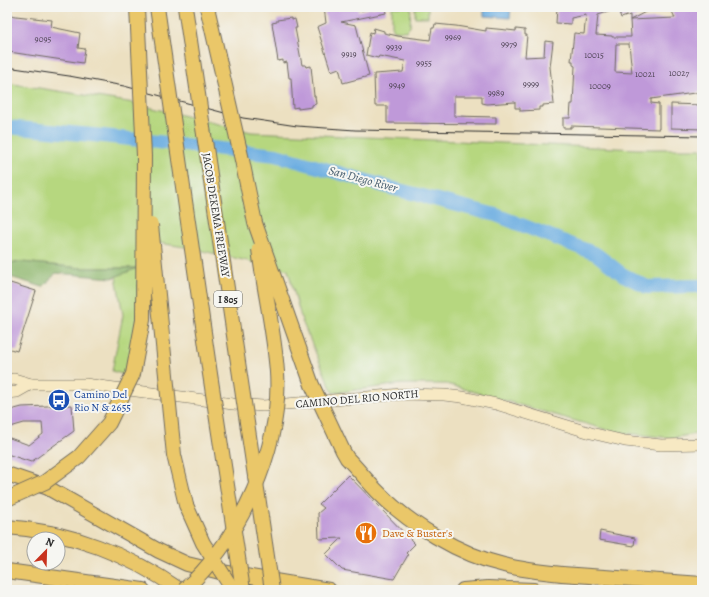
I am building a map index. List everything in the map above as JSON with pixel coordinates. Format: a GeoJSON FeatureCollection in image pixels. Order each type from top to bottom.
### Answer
{"type":"FeatureCollection","features":[{"type":"Feature","properties":{"kind":"highway"},"geometry":{"type":"LineString","coordinates":[[7,499],[45,482],[79,457],[109,423],[132,374],[143,320],[144,156],[137,7]]}},
{"type":"Feature","properties":{"kind":"highway","name":"I 805"},"geometry":{"type":"LineString","coordinates":[[157,7],[243,590]]}},
{"type":"Feature","properties":{"kind":"highway","name":"JACOB DEKEMA FREEWAY"},"geometry":{"type":"LineString","coordinates":[[185,7],[272,590]]}},
{"type":"Feature","properties":{"kind":"highway"},"geometry":{"type":"LineString","coordinates":[[208,7],[256,222],[312,385],[343,451],[353,464],[378,493],[418,526],[447,543],[476,556],[503,565],[532,571],[702,584]]}},
{"type":"Feature","properties":{"kind":"highway"},"geometry":{"type":"LineString","coordinates":[[144,156],[174,455],[186,505],[203,544],[233,590]]}},
{"type":"Feature","properties":{"kind":"highway"},"geometry":{"type":"LineString","coordinates":[[184,590],[210,563],[241,514],[258,480],[267,455],[273,431],[277,400],[275,345],[271,317],[261,271],[256,222]]}},
{"type":"Feature","properties":{"kind":"highway"},"geometry":{"type":"LineString","coordinates":[[7,474],[48,488],[158,551],[187,564],[223,573],[330,590]]}},
{"type":"Feature","properties":{"kind":"highway"},"geometry":{"type":"LineString","coordinates":[[7,527],[18,527],[59,535],[93,546],[139,565],[180,590]]}},
{"type":"Feature","properties":{"kind":"highway"},"geometry":{"type":"LineString","coordinates":[[7,571],[143,590]]}},
{"type":"Feature","properties":{"kind":"highway"},"geometry":{"type":"LineString","coordinates":[[463,590],[488,588],[534,590]]}},
{"type":"Feature","properties":{"kind":"main road","name":"CAMINO DEL RIO NORTH"},"geometry":{"type":"LineString","coordinates":[[7,380],[14,379],[31,384],[85,384],[233,404],[263,406],[402,394],[444,395],[496,404],[590,433],[625,441],[661,445],[702,444]]}},
{"type":"Feature","properties":{"kind":"main road","name":"CAMINO DEL RIO NORTH"},"geometry":{"type":"LineString","coordinates":[[7,394],[17,392],[31,384]]}},
{"type":"Feature","properties":{"kind":"green space"},"geometry":{"type":"Polygon","coordinates":[[[392,7],[411,7],[410,27],[406,31],[394,30],[392,26],[392,7]]]}},
{"type":"Feature","properties":{"kind":"green space"},"geometry":{"type":"Polygon","coordinates":[[[415,7],[428,7],[428,17],[415,17],[415,7]]]}},
{"type":"Feature","properties":{"kind":"green space"},"geometry":{"type":"Polygon","coordinates":[[[7,83],[128,102],[251,132],[638,149],[702,149],[702,433],[671,438],[614,432],[447,384],[402,384],[333,393],[302,321],[288,270],[185,247],[139,240],[138,326],[125,375],[112,371],[123,315],[116,276],[137,268],[81,268],[22,262],[7,263],[7,83]]]}},
{"type":"Feature","properties":{"kind":"green space"},"geometry":{"type":"Polygon","coordinates":[[[22,262],[81,268],[138,268],[112,278],[56,273],[43,287],[7,276],[7,263],[22,262]]]}},
{"type":"Feature","properties":{"kind":"water"},"geometry":{"type":"Polygon","coordinates":[[[505,7],[511,7],[510,18],[484,16],[484,8],[505,9],[505,7]]]}},
{"type":"Feature","properties":{"kind":"building"},"geometry":{"type":"Polygon","coordinates":[[[324,7],[358,7],[358,11],[385,7],[386,13],[341,22],[356,25],[369,76],[343,83],[339,68],[331,71],[317,27],[326,23],[324,7]]]}},
{"type":"Feature","properties":{"kind":"building"},"geometry":{"type":"Polygon","coordinates":[[[557,7],[655,7],[630,20],[675,18],[670,7],[702,7],[702,92],[651,99],[651,103],[659,104],[659,129],[571,126],[571,128],[563,128],[563,118],[570,118],[571,104],[573,104],[575,66],[573,65],[573,61],[571,61],[574,33],[584,34],[586,15],[571,18],[571,24],[556,23],[557,7]],[[618,9],[598,15],[596,35],[631,37],[630,15],[621,18],[618,9]],[[616,44],[615,72],[632,73],[629,44],[616,44]]]}},
{"type":"Feature","properties":{"kind":"building"},"geometry":{"type":"Polygon","coordinates":[[[7,15],[52,20],[51,27],[80,33],[78,48],[85,49],[83,63],[9,52],[10,45],[7,44],[7,15]]]}},
{"type":"Feature","properties":{"kind":"building"},"geometry":{"type":"Polygon","coordinates":[[[291,18],[291,20],[295,19],[297,28],[295,28],[302,65],[306,65],[306,67],[311,66],[316,104],[312,105],[312,107],[298,109],[298,107],[293,108],[291,78],[289,78],[287,62],[283,63],[283,60],[278,61],[272,23],[277,22],[277,20],[291,18]]]}},
{"type":"Feature","properties":{"kind":"building"},"geometry":{"type":"Polygon","coordinates":[[[435,24],[486,31],[486,28],[516,31],[516,29],[525,30],[525,35],[527,35],[525,57],[544,56],[545,41],[553,42],[550,67],[554,104],[543,105],[543,107],[539,107],[539,110],[520,111],[520,108],[515,108],[515,102],[487,104],[482,103],[482,96],[454,96],[454,116],[496,117],[496,124],[387,123],[387,106],[375,106],[374,74],[403,72],[405,61],[366,55],[370,32],[373,33],[374,28],[384,31],[384,33],[398,36],[430,40],[432,28],[434,28],[435,24]]]}},
{"type":"Feature","properties":{"kind":"building"},"geometry":{"type":"Polygon","coordinates":[[[671,104],[702,105],[702,129],[671,128],[671,104]]]}},
{"type":"Feature","properties":{"kind":"building"},"geometry":{"type":"Polygon","coordinates":[[[7,282],[36,291],[17,351],[7,348],[7,311],[9,305],[7,304],[7,282]]]}},
{"type":"Feature","properties":{"kind":"building"},"geometry":{"type":"Polygon","coordinates":[[[72,405],[74,431],[31,462],[7,454],[7,437],[29,445],[43,434],[42,423],[24,423],[7,428],[7,411],[22,407],[72,405]]]}},
{"type":"Feature","properties":{"kind":"building","name":"Dave & Buster's"},"geometry":{"type":"Polygon","coordinates":[[[348,475],[415,544],[406,553],[408,555],[394,579],[342,570],[326,554],[342,538],[319,539],[318,513],[324,508],[319,504],[348,475]]]}},
{"type":"Feature","properties":{"kind":"building"},"geometry":{"type":"Polygon","coordinates":[[[600,531],[635,538],[634,546],[599,540],[600,531]]]}},
{"type":"Feature","properties":{"kind":"waterway","name":"San Diego River"},"geometry":{"type":"LineString","coordinates":[[7,127],[276,155],[395,189],[496,215],[596,254],[622,274],[647,287],[702,286]]}},
{"type":"Feature","properties":{"kind":"tram line"},"geometry":{"type":"LineString","coordinates":[[7,67],[124,86],[243,118],[297,126],[355,130],[702,136]]}},
{"type":"Feature","properties":{"kind":"place","name":"Camino Del Rio N & 2655"},"geometry":{"type":"Point","coordinates":[59,400]}},
{"type":"Feature","properties":{"kind":"place","name":"Dave & Buster's"},"geometry":{"type":"Point","coordinates":[366,533]}}]}
